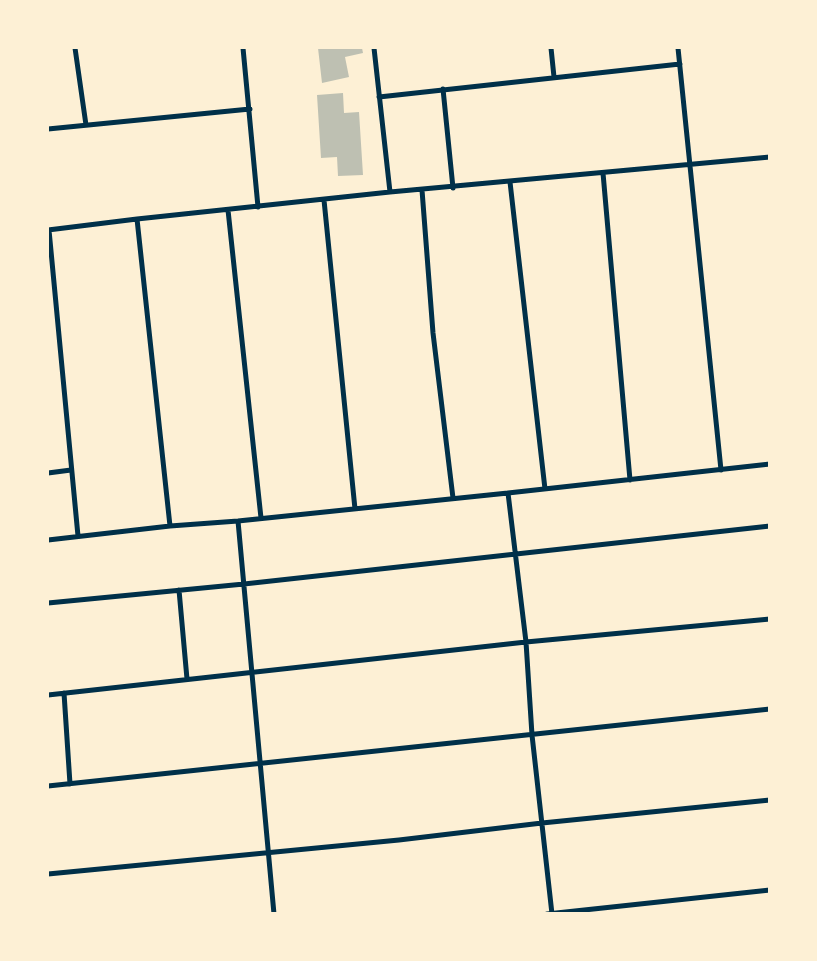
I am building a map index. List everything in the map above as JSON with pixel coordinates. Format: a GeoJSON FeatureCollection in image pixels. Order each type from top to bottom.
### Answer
{"type":"FeatureCollection","features":[{"type":"Feature","properties":{"kind":"street"},"geometry":{"type":"LineString","coordinates":[[75,48],[86,125]]}},
{"type":"Feature","properties":{"kind":"street"},"geometry":{"type":"LineString","coordinates":[[244,48],[258,207]]}},
{"type":"Feature","properties":{"kind":"street"},"geometry":{"type":"LineString","coordinates":[[374,48],[390,192]]}},
{"type":"Feature","properties":{"kind":"street"},"geometry":{"type":"LineString","coordinates":[[551,48],[554,77]]}},
{"type":"Feature","properties":{"kind":"street"},"geometry":{"type":"LineString","coordinates":[[678,48],[721,470]]}},
{"type":"Feature","properties":{"kind":"street"},"geometry":{"type":"LineString","coordinates":[[379,97],[680,64]]}},
{"type":"Feature","properties":{"kind":"street"},"geometry":{"type":"LineString","coordinates":[[443,89],[453,188]]}},
{"type":"Feature","properties":{"kind":"street"},"geometry":{"type":"LineString","coordinates":[[48,130],[250,109]]}},
{"type":"Feature","properties":{"kind":"street"},"geometry":{"type":"LineString","coordinates":[[78,536],[48,230],[390,192],[453,188],[770,157]]}},
{"type":"Feature","properties":{"kind":"street"},"geometry":{"type":"LineString","coordinates":[[603,173],[630,480]]}},
{"type":"Feature","properties":{"kind":"street"},"geometry":{"type":"LineString","coordinates":[[510,182],[545,489]]}},
{"type":"Feature","properties":{"kind":"street"},"geometry":{"type":"LineString","coordinates":[[422,190],[433,333],[453,498]]}},
{"type":"Feature","properties":{"kind":"street"},"geometry":{"type":"LineString","coordinates":[[324,200],[355,510]]}},
{"type":"Feature","properties":{"kind":"street"},"geometry":{"type":"LineString","coordinates":[[228,210],[261,518]]}},
{"type":"Feature","properties":{"kind":"street"},"geometry":{"type":"LineString","coordinates":[[137,219],[170,526]]}},
{"type":"Feature","properties":{"kind":"street"},"geometry":{"type":"LineString","coordinates":[[48,540],[170,526],[355,510],[770,464]]}},
{"type":"Feature","properties":{"kind":"street"},"geometry":{"type":"LineString","coordinates":[[48,473],[71,470]]}},
{"type":"Feature","properties":{"kind":"street"},"geometry":{"type":"LineString","coordinates":[[508,493],[526,642],[532,735],[552,913]]}},
{"type":"Feature","properties":{"kind":"street"},"geometry":{"type":"LineString","coordinates":[[238,521],[274,914]]}},
{"type":"Feature","properties":{"kind":"street"},"geometry":{"type":"LineString","coordinates":[[48,603],[244,584],[770,526]]}},
{"type":"Feature","properties":{"kind":"street"},"geometry":{"type":"LineString","coordinates":[[179,590],[187,679]]}},
{"type":"Feature","properties":{"kind":"street"},"geometry":{"type":"LineString","coordinates":[[48,695],[526,642],[770,619]]}},
{"type":"Feature","properties":{"kind":"street"},"geometry":{"type":"LineString","coordinates":[[64,694],[70,784]]}},
{"type":"Feature","properties":{"kind":"street"},"geometry":{"type":"LineString","coordinates":[[48,786],[770,709]]}},
{"type":"Feature","properties":{"kind":"street"},"geometry":{"type":"LineString","coordinates":[[48,874],[399,840],[542,823],[770,800]]}},
{"type":"Feature","properties":{"kind":"street"},"geometry":{"type":"LineString","coordinates":[[547,914],[770,890]]}},
{"type":"Feature","properties":{"kind":"building"},"geometry":{"type":"Polygon","coordinates":[[[318,48],[362,48],[363,53],[345,57],[349,77],[322,83],[318,48]]]}},
{"type":"Feature","properties":{"kind":"building"},"geometry":{"type":"Polygon","coordinates":[[[343,93],[344,113],[359,112],[363,175],[338,176],[337,157],[321,158],[317,95],[343,93]]]}}]}
